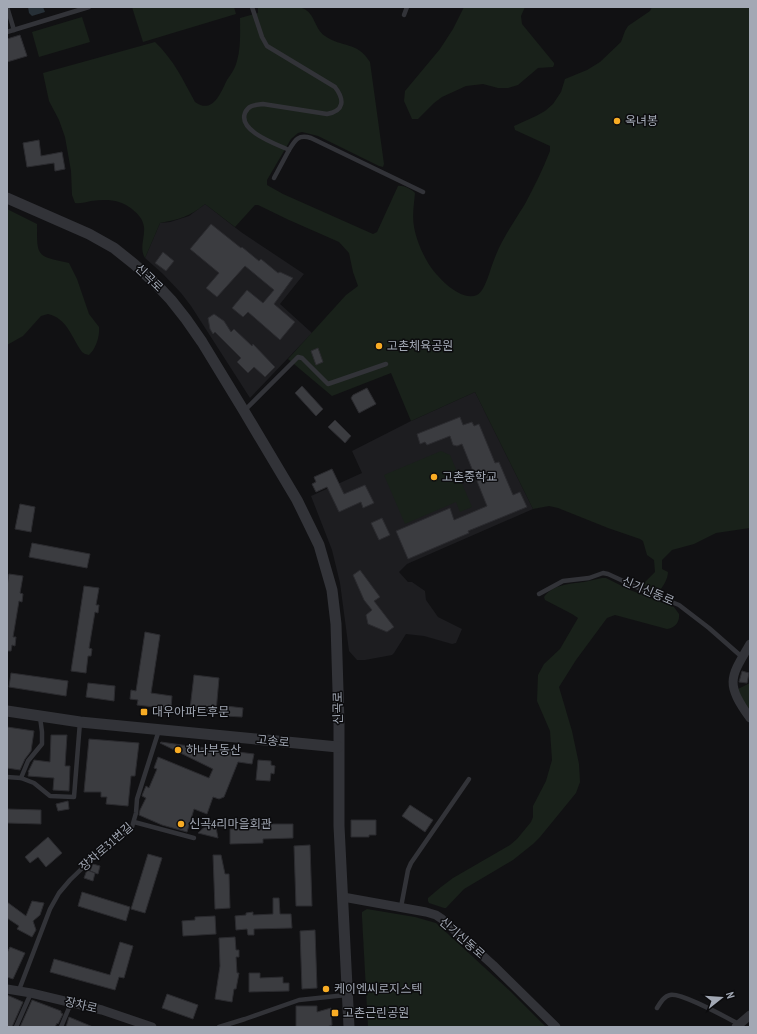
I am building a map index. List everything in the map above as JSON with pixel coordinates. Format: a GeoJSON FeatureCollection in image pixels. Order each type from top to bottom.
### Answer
{"type":"FeatureCollection","features":[{"type":"Feature","properties":{"kind":"street","name":"신곡로"},"geometry":{"type":"LineString","coordinates":[[7,198],[101,240],[114,248],[155,283],[186,319],[244,411],[294,494],[319,545],[332,590],[336,624],[339,724],[339,826],[349,1027]]}},
{"type":"Feature","properties":{"kind":"street"},"geometry":{"type":"LineString","coordinates":[[750,644],[733,675],[733,686],[740,702],[750,718]]}},
{"type":"Feature","properties":{"kind":"street","name":"고송로"},"geometry":{"type":"LineString","coordinates":[[7,711],[80,722],[338,747]]}},
{"type":"Feature","properties":{"kind":"street","name":"신기신동로"},"geometry":{"type":"LineString","coordinates":[[343,897],[401,907],[436,915],[493,965],[556,1027]]}},
{"type":"Feature","properties":{"kind":"street","name":"장차로"},"geometry":{"type":"LineString","coordinates":[[7,989],[19,990],[102,1010],[136,1024],[152,1027]]}},
{"type":"Feature","properties":{"kind":"street"},"geometry":{"type":"LineString","coordinates":[[738,1025],[750,1015]]}},
{"type":"Feature","properties":{"kind":"lane"},"geometry":{"type":"LineString","coordinates":[[7,7],[14,30]]}},
{"type":"Feature","properties":{"kind":"lane"},"geometry":{"type":"LineString","coordinates":[[7,32],[89,7]]}},
{"type":"Feature","properties":{"kind":"lane"},"geometry":{"type":"LineString","coordinates":[[252,7],[262,37],[267,46],[335,87],[340,93],[342,99],[342,104],[339,109],[334,113],[327,114],[263,104],[248,107],[243,118],[246,126],[252,132],[289,150]]}},
{"type":"Feature","properties":{"kind":"lane"},"geometry":{"type":"LineString","coordinates":[[404,15],[408,7]]}},
{"type":"Feature","properties":{"kind":"lane"},"geometry":{"type":"LineString","coordinates":[[274,178],[295,139],[303,136],[311,138],[424,192]]}},
{"type":"Feature","properties":{"kind":"lane"},"geometry":{"type":"LineString","coordinates":[[244,411],[298,357],[302,358],[328,384],[386,364]]}},
{"type":"Feature","properties":{"kind":"lane","name":"신기신동로"},"geometry":{"type":"LineString","coordinates":[[539,594],[563,581],[589,578],[603,573],[608,574],[679,605],[714,632],[742,657]]}},
{"type":"Feature","properties":{"kind":"lane"},"geometry":{"type":"LineString","coordinates":[[21,778],[28,761],[42,744],[40,717]]}},
{"type":"Feature","properties":{"kind":"lane"},"geometry":{"type":"LineString","coordinates":[[7,777],[21,778],[34,783],[50,796],[74,797],[80,722]]}},
{"type":"Feature","properties":{"kind":"lane"},"geometry":{"type":"LineString","coordinates":[[134,822],[137,799],[160,729]]}},
{"type":"Feature","properties":{"kind":"lane"},"geometry":{"type":"LineString","coordinates":[[401,907],[408,870],[411,863],[469,780]]}},
{"type":"Feature","properties":{"kind":"lane","name":"장차로31번길"},"geometry":{"type":"LineString","coordinates":[[19,990],[50,909],[59,893],[70,880],[109,843],[129,831],[134,822],[194,838]]}},
{"type":"Feature","properties":{"kind":"lane"},"geometry":{"type":"LineString","coordinates":[[16,1027],[31,993]]}},
{"type":"Feature","properties":{"kind":"lane"},"geometry":{"type":"LineString","coordinates":[[657,1008],[668,995],[674,994],[691,1000],[738,1025]]}},
{"type":"Feature","properties":{"kind":"lane"},"geometry":{"type":"LineString","coordinates":[[219,1027],[245,1020],[299,1000],[347,995]]}},
{"type":"Feature","properties":{"kind":"lane"},"geometry":{"type":"LineString","coordinates":[[61,1027],[71,1003]]}},
{"type":"Feature","properties":{"kind":"shaded area"},"geometry":{"type":"Polygon","coordinates":[[[290,6],[305,9],[312,16],[321,33],[331,40],[355,48],[365,55],[370,62],[384,164],[383,167],[379,166],[318,136],[302,132],[298,133],[291,139],[267,180],[267,185],[283,194],[373,234],[377,232],[398,186],[409,189],[415,193],[413,214],[414,227],[419,244],[427,261],[448,286],[463,295],[470,296],[477,295],[483,289],[500,245],[525,204],[550,151],[550,146],[515,130],[514,126],[545,111],[553,104],[561,92],[565,79],[587,70],[600,62],[621,42],[628,26],[650,11],[652,7],[750,7],[750,528],[716,533],[694,544],[672,550],[662,560],[662,569],[668,572],[668,575],[659,592],[644,586],[644,583],[655,572],[654,560],[647,555],[643,541],[558,508],[549,506],[533,509],[475,392],[411,421],[391,373],[332,396],[288,359],[346,295],[358,286],[349,253],[339,242],[258,205],[255,205],[235,227],[205,204],[184,217],[160,223],[145,258],[142,250],[144,231],[143,222],[132,209],[123,203],[113,200],[97,200],[75,203],[72,195],[71,171],[65,137],[59,120],[49,101],[43,73],[155,42],[173,63],[195,102],[207,106],[219,96],[236,64],[240,45],[240,18],[258,13],[258,7],[290,6]]]}},
{"type":"Feature","properties":{"kind":"shaded area"},"geometry":{"type":"Polygon","coordinates":[[[28,7],[43,7],[45,12],[32,16],[29,13],[28,7]]]}},
{"type":"Feature","properties":{"kind":"shaded area"},"geometry":{"type":"Polygon","coordinates":[[[132,7],[234,7],[236,14],[143,42],[132,7]]]}},
{"type":"Feature","properties":{"kind":"shaded area"},"geometry":{"type":"Polygon","coordinates":[[[464,7],[525,7],[521,16],[522,24],[554,63],[554,65],[553,67],[538,68],[518,85],[508,88],[498,88],[483,84],[466,86],[442,97],[418,119],[412,119],[404,101],[405,91],[440,49],[453,29],[464,7]]]}},
{"type":"Feature","properties":{"kind":"shaded area"},"geometry":{"type":"Polygon","coordinates":[[[82,17],[90,42],[39,57],[32,32],[82,17]]]}},
{"type":"Feature","properties":{"kind":"shaded area"},"geometry":{"type":"Polygon","coordinates":[[[205,204],[241,232],[304,274],[280,304],[312,333],[250,398],[191,306],[163,274],[145,258],[160,223],[170,222],[189,216],[205,204]]]}},
{"type":"Feature","properties":{"kind":"shaded area"},"geometry":{"type":"Polygon","coordinates":[[[7,209],[37,224],[38,249],[44,256],[50,259],[69,263],[77,279],[89,314],[99,327],[97,342],[89,355],[82,352],[68,329],[60,320],[55,316],[48,314],[41,316],[23,336],[7,345],[7,209]]]}},
{"type":"Feature","properties":{"kind":"shaded area","name":"고촌중학교"},"geometry":{"type":"Polygon","coordinates":[[[475,392],[533,509],[407,564],[399,572],[408,582],[412,582],[425,591],[426,600],[438,617],[462,629],[456,643],[452,644],[424,636],[406,634],[392,655],[357,660],[349,651],[340,583],[332,550],[311,496],[362,473],[352,451],[411,421],[475,392]]]}},
{"type":"Feature","properties":{"kind":"shaded area"},"geometry":{"type":"Polygon","coordinates":[[[441,451],[450,455],[472,507],[460,512],[456,502],[405,524],[384,475],[441,451]]]}},
{"type":"Feature","properties":{"kind":"shaded area"},"geometry":{"type":"Polygon","coordinates":[[[606,578],[630,590],[674,607],[679,614],[678,622],[675,626],[667,629],[615,615],[607,618],[576,660],[559,687],[572,731],[579,764],[580,782],[576,793],[540,837],[513,860],[464,889],[446,908],[429,903],[428,898],[441,887],[453,878],[510,845],[531,822],[533,817],[533,806],[546,781],[552,760],[550,731],[537,701],[538,675],[544,664],[560,649],[578,618],[545,600],[544,597],[552,589],[557,587],[606,578]]]}},
{"type":"Feature","properties":{"kind":"shaded area"},"geometry":{"type":"Polygon","coordinates":[[[750,683],[750,710],[741,698],[738,689],[750,683]]]}},
{"type":"Feature","properties":{"kind":"shaded area"},"geometry":{"type":"Polygon","coordinates":[[[367,909],[415,917],[436,923],[511,992],[546,1027],[368,1027],[362,917],[362,912],[367,909]]]}},
{"type":"Feature","properties":{"kind":"building"},"geometry":{"type":"Polygon","coordinates":[[[20,35],[27,56],[7,62],[7,39],[20,35]]]}},
{"type":"Feature","properties":{"kind":"building"},"geometry":{"type":"Polygon","coordinates":[[[39,140],[41,156],[62,152],[65,169],[55,171],[54,163],[27,167],[23,143],[39,140]]]}},
{"type":"Feature","properties":{"kind":"building"},"geometry":{"type":"Polygon","coordinates":[[[211,224],[259,261],[261,259],[278,273],[280,272],[293,278],[274,304],[295,322],[280,340],[248,312],[243,317],[232,308],[247,290],[263,303],[274,290],[245,266],[217,297],[206,288],[219,273],[190,249],[211,224]]]}},
{"type":"Feature","properties":{"kind":"building"},"geometry":{"type":"Polygon","coordinates":[[[163,252],[174,261],[166,271],[155,263],[163,252]]]}},
{"type":"Feature","properties":{"kind":"building"},"geometry":{"type":"Polygon","coordinates":[[[214,314],[224,321],[231,332],[234,329],[252,346],[253,344],[275,367],[265,377],[254,367],[248,373],[237,362],[241,358],[215,332],[213,334],[210,329],[208,318],[214,314]]]}},
{"type":"Feature","properties":{"kind":"building"},"geometry":{"type":"Polygon","coordinates":[[[318,348],[323,362],[316,365],[311,351],[318,348]]]}},
{"type":"Feature","properties":{"kind":"building"},"geometry":{"type":"Polygon","coordinates":[[[302,386],[323,409],[316,416],[295,393],[302,386]]]}},
{"type":"Feature","properties":{"kind":"building"},"geometry":{"type":"Polygon","coordinates":[[[367,388],[376,404],[359,413],[351,398],[353,395],[367,388]]]}},
{"type":"Feature","properties":{"kind":"building"},"geometry":{"type":"Polygon","coordinates":[[[460,417],[463,425],[472,422],[474,426],[479,424],[495,463],[499,462],[513,495],[520,492],[527,507],[468,531],[469,533],[408,559],[396,531],[450,508],[454,520],[487,506],[462,444],[457,446],[453,445],[450,436],[427,445],[425,442],[420,444],[417,434],[460,417]]]}},
{"type":"Feature","properties":{"kind":"building"},"geometry":{"type":"Polygon","coordinates":[[[335,420],[351,436],[345,443],[328,427],[335,420]]]}},
{"type":"Feature","properties":{"kind":"building"},"geometry":{"type":"Polygon","coordinates":[[[332,469],[344,494],[365,485],[374,503],[363,508],[361,502],[339,512],[327,487],[316,492],[312,484],[316,482],[314,477],[332,469]]]}},
{"type":"Feature","properties":{"kind":"building"},"geometry":{"type":"Polygon","coordinates":[[[20,504],[35,507],[31,532],[15,529],[20,504]]]}},
{"type":"Feature","properties":{"kind":"building"},"geometry":{"type":"Polygon","coordinates":[[[382,518],[390,535],[379,540],[371,523],[382,518]]]}},
{"type":"Feature","properties":{"kind":"building"},"geometry":{"type":"Polygon","coordinates":[[[32,543],[90,554],[87,568],[29,557],[32,543]]]}},
{"type":"Feature","properties":{"kind":"building"},"geometry":{"type":"Polygon","coordinates":[[[360,570],[380,597],[374,601],[394,627],[387,632],[368,624],[366,615],[372,610],[364,600],[353,575],[360,570]]]}},
{"type":"Feature","properties":{"kind":"building"},"geometry":{"type":"Polygon","coordinates":[[[9,574],[23,576],[20,593],[23,594],[22,602],[19,601],[13,637],[16,637],[15,646],[12,645],[11,651],[7,651],[7,586],[9,574]]]}},
{"type":"Feature","properties":{"kind":"building"},"geometry":{"type":"Polygon","coordinates":[[[84,586],[99,588],[96,605],[99,605],[98,613],[95,612],[89,648],[92,649],[91,656],[88,656],[86,673],[71,671],[84,586]]]}},
{"type":"Feature","properties":{"kind":"building"},"geometry":{"type":"Polygon","coordinates":[[[145,632],[160,635],[151,693],[172,696],[171,709],[137,705],[138,700],[130,699],[131,690],[136,691],[145,632]]]}},
{"type":"Feature","properties":{"kind":"building"},"geometry":{"type":"Polygon","coordinates":[[[742,671],[749,673],[747,683],[739,682],[742,671]]]}},
{"type":"Feature","properties":{"kind":"building"},"geometry":{"type":"Polygon","coordinates":[[[11,673],[68,681],[66,696],[9,687],[11,673]]]}},
{"type":"Feature","properties":{"kind":"building"},"geometry":{"type":"Polygon","coordinates":[[[194,675],[219,678],[216,712],[190,709],[194,675]]]}},
{"type":"Feature","properties":{"kind":"building"},"geometry":{"type":"Polygon","coordinates":[[[88,683],[115,686],[114,701],[86,697],[88,683]]]}},
{"type":"Feature","properties":{"kind":"building"},"geometry":{"type":"Polygon","coordinates":[[[226,706],[243,708],[242,717],[225,716],[226,706]]]}},
{"type":"Feature","properties":{"kind":"building"},"geometry":{"type":"Polygon","coordinates":[[[7,727],[34,731],[31,751],[20,770],[7,768],[7,727]]]}},
{"type":"Feature","properties":{"kind":"building"},"geometry":{"type":"Polygon","coordinates":[[[51,735],[67,735],[65,766],[70,766],[69,791],[53,790],[54,778],[28,776],[28,772],[34,760],[50,762],[51,735]]]}},
{"type":"Feature","properties":{"kind":"building"},"geometry":{"type":"Polygon","coordinates":[[[89,739],[139,743],[135,776],[131,776],[128,806],[106,804],[107,797],[101,797],[101,792],[84,792],[89,739]]]}},
{"type":"Feature","properties":{"kind":"building"},"geometry":{"type":"Polygon","coordinates":[[[160,743],[254,754],[252,764],[238,762],[224,797],[219,799],[213,797],[207,814],[194,809],[187,832],[162,825],[139,815],[146,798],[142,796],[143,793],[146,786],[149,788],[157,769],[154,768],[158,757],[209,778],[213,769],[160,743]]]}},
{"type":"Feature","properties":{"kind":"building"},"geometry":{"type":"Polygon","coordinates":[[[258,760],[271,761],[271,765],[275,766],[274,774],[271,773],[270,781],[256,780],[258,760]]]}},
{"type":"Feature","properties":{"kind":"building"},"geometry":{"type":"Polygon","coordinates":[[[68,801],[69,809],[58,811],[56,804],[68,801]]]}},
{"type":"Feature","properties":{"kind":"building"},"geometry":{"type":"Polygon","coordinates":[[[410,805],[433,820],[425,832],[402,816],[410,805]]]}},
{"type":"Feature","properties":{"kind":"building"},"geometry":{"type":"Polygon","coordinates":[[[7,809],[41,810],[41,824],[7,823],[7,809]]]}},
{"type":"Feature","properties":{"kind":"building"},"geometry":{"type":"Polygon","coordinates":[[[351,820],[376,820],[376,835],[369,835],[369,837],[351,837],[351,820]]]}},
{"type":"Feature","properties":{"kind":"building"},"geometry":{"type":"Polygon","coordinates":[[[211,821],[215,822],[218,838],[198,833],[211,821]]]}},
{"type":"Feature","properties":{"kind":"building"},"geometry":{"type":"Polygon","coordinates":[[[260,824],[293,824],[293,838],[263,839],[263,843],[230,844],[230,829],[260,826],[260,824]]]}},
{"type":"Feature","properties":{"kind":"building"},"geometry":{"type":"Polygon","coordinates":[[[48,837],[62,853],[46,867],[38,857],[30,863],[25,857],[48,837]]]}},
{"type":"Feature","properties":{"kind":"building"},"geometry":{"type":"Polygon","coordinates":[[[310,845],[312,906],[296,906],[294,846],[310,845]]]}},
{"type":"Feature","properties":{"kind":"building"},"geometry":{"type":"Polygon","coordinates":[[[148,854],[162,858],[145,913],[131,909],[148,854]]]}},
{"type":"Feature","properties":{"kind":"building"},"geometry":{"type":"Polygon","coordinates":[[[213,855],[221,855],[225,874],[229,874],[230,908],[215,909],[213,855]]]}},
{"type":"Feature","properties":{"kind":"building"},"geometry":{"type":"Polygon","coordinates":[[[93,864],[100,866],[98,874],[90,871],[93,864]]]}},
{"type":"Feature","properties":{"kind":"building"},"geometry":{"type":"Polygon","coordinates":[[[87,870],[95,873],[93,881],[84,878],[87,870]]]}},
{"type":"Feature","properties":{"kind":"building"},"geometry":{"type":"Polygon","coordinates":[[[82,892],[130,907],[126,921],[78,906],[82,892]]]}},
{"type":"Feature","properties":{"kind":"building"},"geometry":{"type":"Polygon","coordinates":[[[273,898],[279,898],[280,914],[291,914],[292,928],[254,929],[254,935],[248,935],[247,929],[236,930],[235,916],[246,915],[246,913],[253,912],[253,915],[273,914],[273,898]]]}},
{"type":"Feature","properties":{"kind":"building"},"geometry":{"type":"Polygon","coordinates":[[[32,901],[44,903],[40,915],[33,921],[36,930],[32,937],[17,929],[19,926],[7,918],[7,902],[26,916],[32,901]]]}},
{"type":"Feature","properties":{"kind":"building"},"geometry":{"type":"Polygon","coordinates":[[[215,916],[216,934],[183,936],[182,921],[195,920],[195,917],[215,916]]]}},
{"type":"Feature","properties":{"kind":"building"},"geometry":{"type":"Polygon","coordinates":[[[315,930],[317,988],[302,989],[300,931],[315,930]]]}},
{"type":"Feature","properties":{"kind":"building"},"geometry":{"type":"Polygon","coordinates":[[[235,937],[236,950],[239,950],[239,957],[236,957],[237,973],[239,973],[232,1002],[215,999],[220,966],[219,938],[235,937]]]}},
{"type":"Feature","properties":{"kind":"building"},"geometry":{"type":"Polygon","coordinates":[[[120,942],[133,946],[124,978],[119,977],[115,990],[50,972],[54,959],[110,975],[120,942]]]}},
{"type":"Feature","properties":{"kind":"building"},"geometry":{"type":"Polygon","coordinates":[[[10,947],[25,953],[13,979],[7,977],[7,953],[10,947]]]}},
{"type":"Feature","properties":{"kind":"building"},"geometry":{"type":"Polygon","coordinates":[[[249,973],[260,973],[260,978],[283,977],[283,983],[289,983],[289,991],[249,992],[249,973]]]}},
{"type":"Feature","properties":{"kind":"building"},"geometry":{"type":"Polygon","coordinates":[[[167,994],[198,1005],[193,1019],[162,1008],[167,994]]]}},
{"type":"Feature","properties":{"kind":"building"},"geometry":{"type":"Polygon","coordinates":[[[7,995],[23,1002],[12,1027],[7,1027],[7,995]]]}},
{"type":"Feature","properties":{"kind":"building"},"geometry":{"type":"Polygon","coordinates":[[[32,1000],[61,1011],[63,1014],[55,1027],[20,1027],[32,1000]]]}},
{"type":"Feature","properties":{"kind":"building"},"geometry":{"type":"Polygon","coordinates":[[[296,1006],[317,1006],[317,1012],[331,1008],[332,1025],[327,1027],[296,1027],[296,1006]]]}},
{"type":"Feature","properties":{"kind":"building"},"geometry":{"type":"Polygon","coordinates":[[[69,1017],[93,1027],[66,1027],[69,1017]]]}},
{"type":"Feature","properties":{"kind":"place","name":"옥녀봉"},"geometry":{"type":"Point","coordinates":[617,121]}},
{"type":"Feature","properties":{"kind":"place","name":"고촌체육공원"},"geometry":{"type":"Point","coordinates":[379,346]}},
{"type":"Feature","properties":{"kind":"place","name":"고촌중학교"},"geometry":{"type":"Point","coordinates":[434,477]}},
{"type":"Feature","properties":{"kind":"place","name":"대우아파트후문"},"geometry":{"type":"Point","coordinates":[144,712]}},
{"type":"Feature","properties":{"kind":"place","name":"하나부동산"},"geometry":{"type":"Point","coordinates":[178,750]}},
{"type":"Feature","properties":{"kind":"place","name":"신곡4리마을회관"},"geometry":{"type":"Point","coordinates":[181,824]}},
{"type":"Feature","properties":{"kind":"place","name":"케이엔씨로지스텍"},"geometry":{"type":"Point","coordinates":[326,989]}},
{"type":"Feature","properties":{"kind":"place","name":"고촌근린공원"},"geometry":{"type":"Point","coordinates":[335,1013]}}]}
